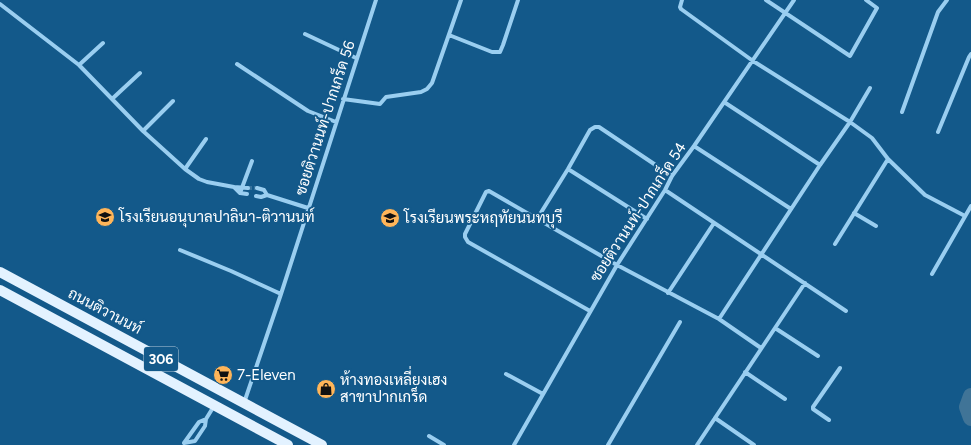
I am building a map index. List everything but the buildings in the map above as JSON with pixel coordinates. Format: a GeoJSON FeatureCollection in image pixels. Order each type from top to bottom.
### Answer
{"type":"FeatureCollection","features":[{"type":"Feature","properties":{"kind":"main road","name":"ถนนติวานนท์"},"geometry":{"type":"LineString","coordinates":[[0,272],[322,445]]}},
{"type":"Feature","properties":{"kind":"main road","name":"ถนนติวานนท์"},"geometry":{"type":"LineString","coordinates":[[0,290],[288,445]]}},
{"type":"Feature","properties":{"kind":"street","name":"ซอยติวานนท์-ปากเกร็ด 56"},"geometry":{"type":"LineString","coordinates":[[243,403],[281,294],[376,0]]}},
{"type":"Feature","properties":{"kind":"street"},"geometry":{"type":"LineString","coordinates":[[343,99],[380,104],[386,97],[421,92],[427,89],[432,83],[461,0]]}},
{"type":"Feature","properties":{"kind":"street"},"geometry":{"type":"LineString","coordinates":[[449,35],[492,52],[500,52],[518,0]]}},
{"type":"Feature","properties":{"kind":"street"},"geometry":{"type":"LineString","coordinates":[[682,0],[680,7],[681,9],[753,61],[850,122],[872,138],[888,159],[925,195],[966,216]]}},
{"type":"Feature","properties":{"kind":"street"},"geometry":{"type":"LineString","coordinates":[[766,0],[850,56],[878,8],[866,0]]}},
{"type":"Feature","properties":{"kind":"street","name":"ซอยติวานนท์-ปากเกร็ด 54"},"geometry":{"type":"LineString","coordinates":[[514,445],[617,265],[665,190],[672,176],[794,0]]}},
{"type":"Feature","properties":{"kind":"street"},"geometry":{"type":"LineString","coordinates":[[902,112],[938,12],[947,0]]}},
{"type":"Feature","properties":{"kind":"street"},"geometry":{"type":"LineString","coordinates":[[0,4],[79,65],[143,131],[184,169],[199,179],[207,182],[248,188]]}},
{"type":"Feature","properties":{"kind":"street"},"geometry":{"type":"LineString","coordinates":[[305,34],[356,58]]}},
{"type":"Feature","properties":{"kind":"street"},"geometry":{"type":"LineString","coordinates":[[79,65],[103,43]]}},
{"type":"Feature","properties":{"kind":"street"},"geometry":{"type":"LineString","coordinates":[[938,132],[968,57],[971,54]]}},
{"type":"Feature","properties":{"kind":"street"},"geometry":{"type":"LineString","coordinates":[[237,64],[308,111],[336,122]]}},
{"type":"Feature","properties":{"kind":"street"},"geometry":{"type":"LineString","coordinates":[[112,99],[140,73]]}},
{"type":"Feature","properties":{"kind":"street"},"geometry":{"type":"LineString","coordinates":[[718,319],[850,122],[870,88]]}},
{"type":"Feature","properties":{"kind":"street"},"geometry":{"type":"LineString","coordinates":[[143,131],[173,102]]}},
{"type":"Feature","properties":{"kind":"street"},"geometry":{"type":"LineString","coordinates":[[724,102],[820,165]]}},
{"type":"Feature","properties":{"kind":"street"},"geometry":{"type":"LineString","coordinates":[[537,218],[568,169],[590,130],[595,127],[599,127],[672,176]]}},
{"type":"Feature","properties":{"kind":"street"},"geometry":{"type":"LineString","coordinates":[[184,169],[206,139]]}},
{"type":"Feature","properties":{"kind":"street"},"geometry":{"type":"LineString","coordinates":[[694,146],[791,209]]}},
{"type":"Feature","properties":{"kind":"street"},"geometry":{"type":"LineString","coordinates":[[835,244],[888,159]]}},
{"type":"Feature","properties":{"kind":"street"},"geometry":{"type":"LineString","coordinates":[[240,193],[252,161]]}},
{"type":"Feature","properties":{"kind":"street"},"geometry":{"type":"LineString","coordinates":[[568,169],[647,219]]}},
{"type":"Feature","properties":{"kind":"street"},"geometry":{"type":"LineString","coordinates":[[234,187],[240,193],[247,194]]}},
{"type":"Feature","properties":{"kind":"street"},"geometry":{"type":"LineString","coordinates":[[257,188],[264,190],[267,195]]}},
{"type":"Feature","properties":{"kind":"street"},"geometry":{"type":"LineString","coordinates":[[665,190],[846,311]]}},
{"type":"Feature","properties":{"kind":"street"},"geometry":{"type":"LineString","coordinates":[[590,311],[468,242],[465,234],[485,193],[488,191],[617,265],[718,319],[761,348]]}},
{"type":"Feature","properties":{"kind":"street"},"geometry":{"type":"LineString","coordinates":[[256,196],[263,197],[267,195],[308,208]]}},
{"type":"Feature","properties":{"kind":"street"},"geometry":{"type":"LineString","coordinates":[[932,274],[971,206]]}},
{"type":"Feature","properties":{"kind":"street"},"geometry":{"type":"LineString","coordinates":[[854,213],[876,226]]}},
{"type":"Feature","properties":{"kind":"street"},"geometry":{"type":"LineString","coordinates":[[668,293],[714,223]]}},
{"type":"Feature","properties":{"kind":"street"},"geometry":{"type":"LineString","coordinates":[[180,250],[281,294]]}},
{"type":"Feature","properties":{"kind":"street"},"geometry":{"type":"LineString","coordinates":[[697,445],[805,283]]}},
{"type":"Feature","properties":{"kind":"street"},"geometry":{"type":"LineString","coordinates":[[608,445],[680,322]]}},
{"type":"Feature","properties":{"kind":"street"},"geometry":{"type":"LineString","coordinates":[[775,328],[818,356]]}},
{"type":"Feature","properties":{"kind":"street"},"geometry":{"type":"LineString","coordinates":[[829,420],[813,409],[813,407],[840,368]]}},
{"type":"Feature","properties":{"kind":"street"},"geometry":{"type":"LineString","coordinates":[[745,372],[785,399]]}},
{"type":"Feature","properties":{"kind":"street"},"geometry":{"type":"LineString","coordinates":[[506,374],[543,394]]}},
{"type":"Feature","properties":{"kind":"street"},"geometry":{"type":"LineString","coordinates":[[184,444],[195,441],[205,426],[206,419],[214,406]]}},
{"type":"Feature","properties":{"kind":"street"},"geometry":{"type":"LineString","coordinates":[[715,418],[754,445]]}},
{"type":"Feature","properties":{"kind":"street"},"geometry":{"type":"LineString","coordinates":[[184,444],[199,422],[206,419]]}},
{"type":"Feature","properties":{"kind":"street"},"geometry":{"type":"LineString","coordinates":[[429,436],[444,445]]}},
{"type":"Feature","properties":{"kind":"waterway"},"geometry":{"type":"LineString","coordinates":[[971,396],[967,407],[971,418]]}},
{"type":"Feature","properties":{"kind":"tunnel"},"geometry":{"type":"LineString","coordinates":[[248,188],[257,188]]}},
{"type":"Feature","properties":{"kind":"place","name":"โรงเรียนอนุบาลปาลินา-ติวานนท์"},"geometry":{"type":"Point","coordinates":[105,217]}},
{"type":"Feature","properties":{"kind":"place","name":"โรงเรียนพระหฤทัยนนทบุรี"},"geometry":{"type":"Point","coordinates":[390,218]}},
{"type":"Feature","properties":{"kind":"place","name":"7-Eleven"},"geometry":{"type":"Point","coordinates":[223,375]}},
{"type":"Feature","properties":{"kind":"place","name":"ห้างทองเหลี่ยงเฮง สาขาปากเกร็ด"},"geometry":{"type":"Point","coordinates":[326,389]}}]}
